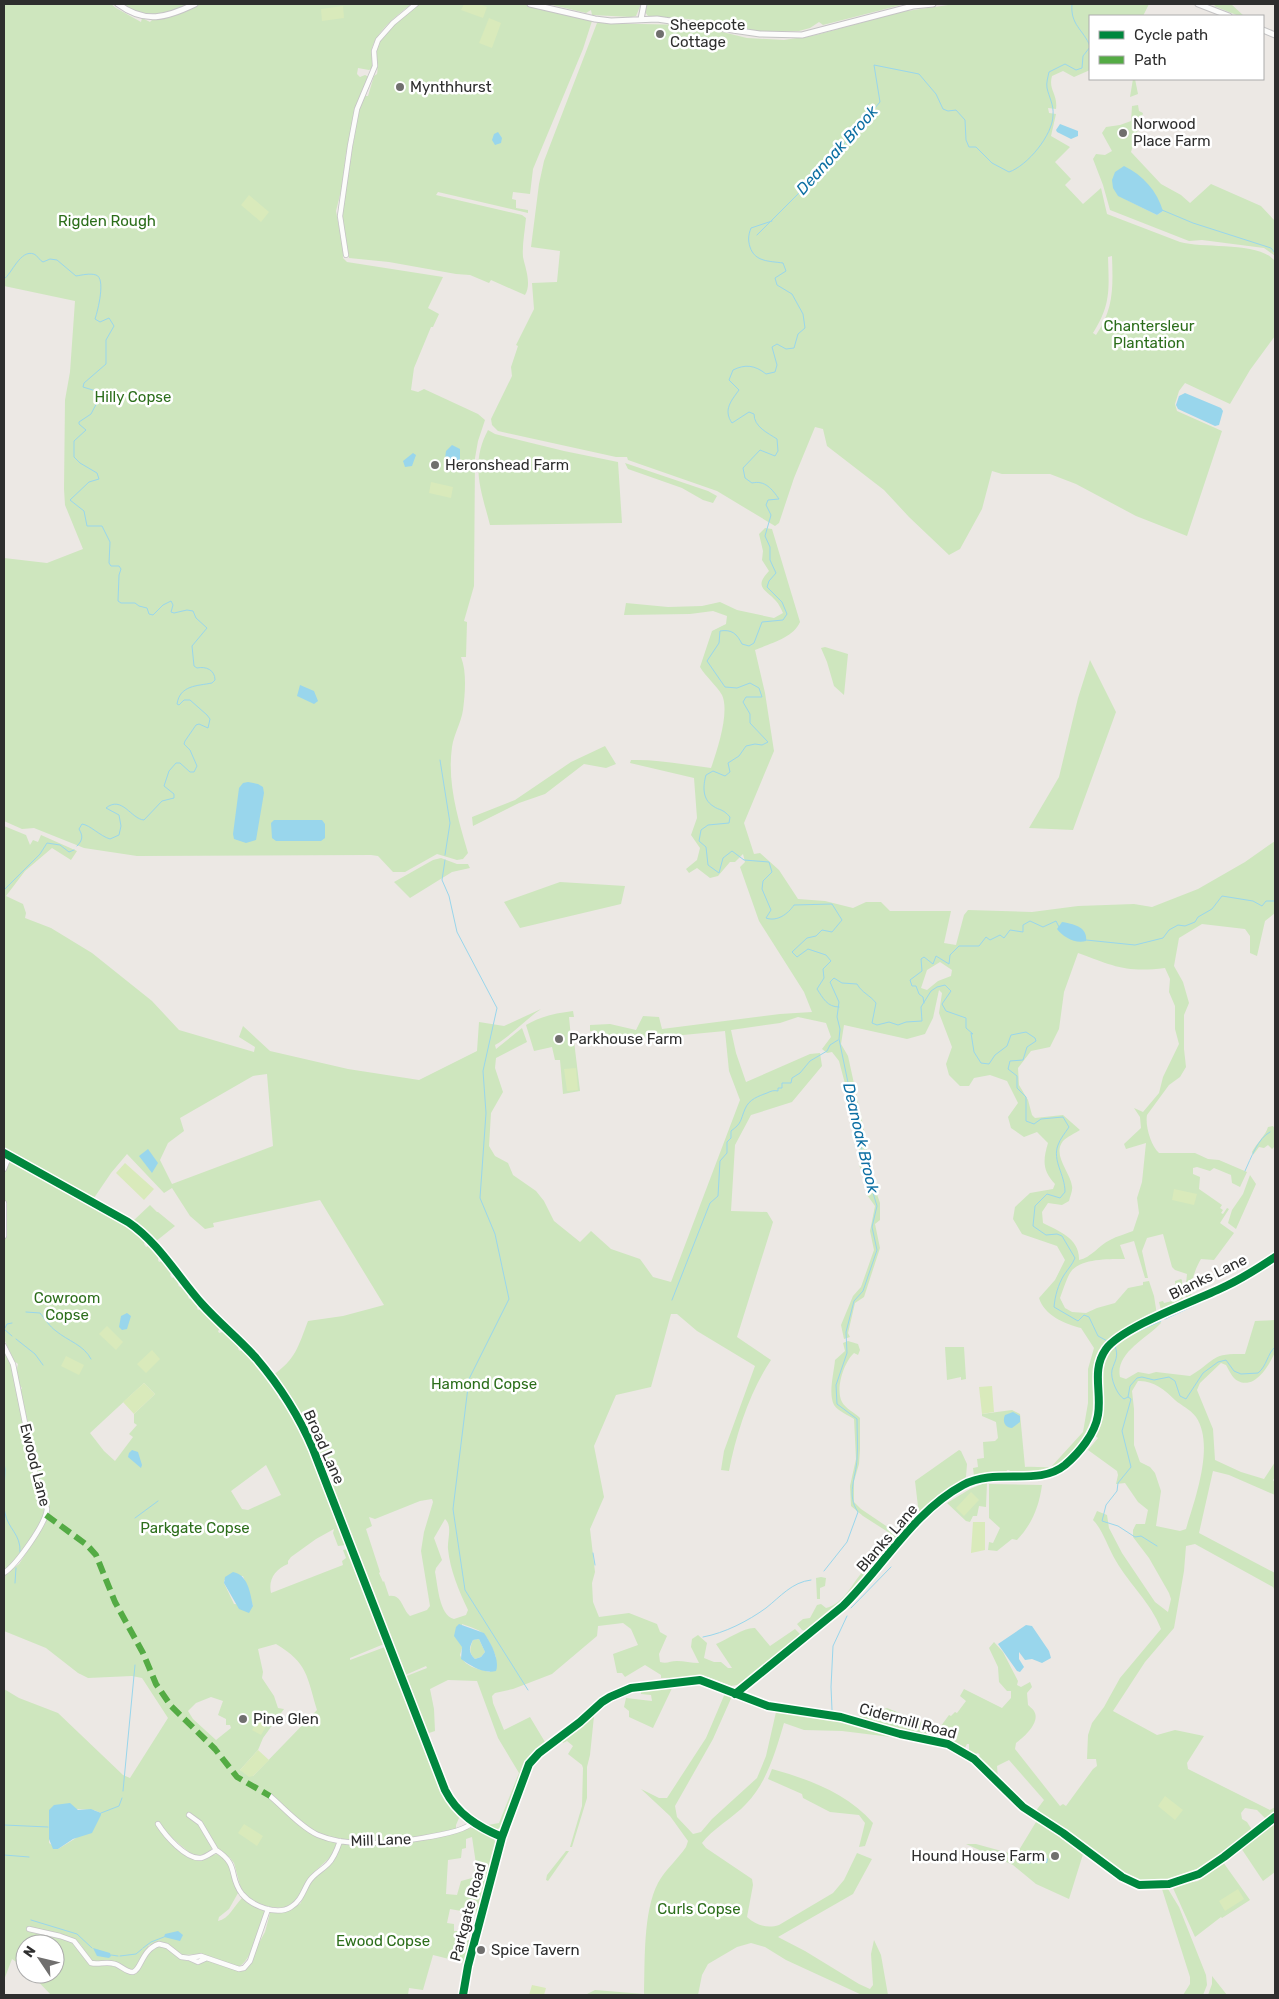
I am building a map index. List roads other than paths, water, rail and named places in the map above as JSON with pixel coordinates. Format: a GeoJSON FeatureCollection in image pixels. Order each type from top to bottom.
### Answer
{"type":"FeatureCollection","features":[{"type":"Feature","properties":{"kind":"street"},"geometry":{"type":"LineString","coordinates":[[118,4],[132,13],[148,17],[169,15],[195,4]]}},
{"type":"Feature","properties":{"kind":"street"},"geometry":{"type":"LineString","coordinates":[[346,255],[340,216],[357,109],[376,66],[374,50],[378,40],[393,23],[416,4]]}},
{"type":"Feature","properties":{"kind":"street"},"geometry":{"type":"LineString","coordinates":[[530,4],[611,21],[640,19],[672,20],[760,34],[802,35],[913,6],[933,4]]}},
{"type":"Feature","properties":{"kind":"street"},"geometry":{"type":"LineString","coordinates":[[640,19],[644,4]]}},
{"type":"Feature","properties":{"kind":"street"},"geometry":{"type":"LineString","coordinates":[[1198,4],[1226,15]]}},
{"type":"Feature","properties":{"kind":"street"},"geometry":{"type":"LineString","coordinates":[[4,1169],[6,1155]]}},
{"type":"Feature","properties":{"kind":"street","name":"Broad Lane"},"geometry":{"type":"LineString","coordinates":[[6,1155],[128,1222],[141,1232],[203,1304],[256,1359],[284,1394],[305,1430],[313,1449],[445,1790],[454,1806],[473,1822],[502,1836]]}},
{"type":"Feature","properties":{"kind":"street"},"geometry":{"type":"LineString","coordinates":[[4,1203],[4,1236]]}},
{"type":"Feature","properties":{"kind":"street","name":"Blanks Lane"},"geometry":{"type":"LineString","coordinates":[[735,1694],[843,1606],[926,1513],[944,1498],[962,1486],[980,1478],[1043,1475],[1058,1470],[1066,1464],[1084,1444],[1096,1423],[1099,1405],[1098,1371],[1102,1356],[1115,1341],[1161,1316],[1228,1285],[1275,1257]]}},
{"type":"Feature","properties":{"kind":"street","name":"Ewood Lane"},"geometry":{"type":"LineString","coordinates":[[4,1346],[13,1364],[36,1477],[47,1509],[46,1515],[20,1557],[4,1573]]}},
{"type":"Feature","properties":{"kind":"street","name":"Cidermill Road"},"geometry":{"type":"LineString","coordinates":[[502,1836],[526,1772],[534,1758],[610,1697],[637,1687],[691,1680],[708,1682],[768,1706],[841,1717],[955,1747],[974,1759],[1023,1807],[1130,1882],[1148,1886],[1174,1883],[1198,1874],[1224,1857],[1275,1817]]}},
{"type":"Feature","properties":{"kind":"street","name":"Mill Lane"},"geometry":{"type":"LineString","coordinates":[[270,1796],[315,1833],[340,1841],[365,1844],[418,1839],[464,1828],[473,1822]]}},
{"type":"Feature","properties":{"kind":"street"},"geometry":{"type":"LineString","coordinates":[[188,1816],[200,1822],[216,1850],[231,1862],[236,1882],[243,1894],[255,1904],[268,1909],[286,1910],[298,1902],[310,1879],[333,1858],[340,1841]]}},
{"type":"Feature","properties":{"kind":"street"},"geometry":{"type":"LineString","coordinates":[[158,1824],[174,1843],[192,1856],[202,1858],[216,1850]]}},
{"type":"Feature","properties":{"kind":"street","name":"Parkgate Road"},"geometry":{"type":"LineString","coordinates":[[463,1995],[470,1958],[502,1836]]}},
{"type":"Feature","properties":{"kind":"street"},"geometry":{"type":"LineString","coordinates":[[28,1929],[74,1941],[91,1963],[113,1963],[131,1972],[138,1967],[147,1950],[159,1944],[167,1946],[181,1957],[189,1958],[198,1955],[234,1968],[242,1968],[246,1966],[263,1929],[268,1909]]}},
{"type":"Feature","properties":{"kind":"water"},"geometry":{"type":"Polygon","coordinates":[[[1060,124],[1078,131],[1078,136],[1071,139],[1057,132],[1056,130],[1060,124]]]}},
{"type":"Feature","properties":{"kind":"water"},"geometry":{"type":"Polygon","coordinates":[[[498,132],[502,138],[501,143],[495,145],[492,140],[494,134],[498,132]]]}},
{"type":"Feature","properties":{"kind":"water"},"geometry":{"type":"Polygon","coordinates":[[[1124,166],[1148,184],[1157,197],[1163,211],[1157,215],[1118,196],[1113,188],[1112,180],[1115,172],[1124,166]]]}},
{"type":"Feature","properties":{"kind":"water"},"geometry":{"type":"Polygon","coordinates":[[[1185,393],[1221,408],[1223,411],[1219,425],[1215,426],[1178,409],[1176,405],[1179,396],[1185,393]]]}},
{"type":"Feature","properties":{"kind":"water"},"geometry":{"type":"Polygon","coordinates":[[[452,445],[460,449],[460,467],[455,470],[449,470],[444,467],[446,451],[452,445]]]}},
{"type":"Feature","properties":{"kind":"water"},"geometry":{"type":"Polygon","coordinates":[[[413,453],[416,455],[412,466],[405,467],[403,461],[413,453]]]}},
{"type":"Feature","properties":{"kind":"water"},"geometry":{"type":"Polygon","coordinates":[[[300,685],[314,691],[318,701],[314,704],[297,696],[300,685]]]}},
{"type":"Feature","properties":{"kind":"water"},"geometry":{"type":"Polygon","coordinates":[[[248,782],[263,787],[264,793],[256,840],[246,843],[234,839],[233,834],[239,788],[243,783],[248,782]]]}},
{"type":"Feature","properties":{"kind":"water"},"geometry":{"type":"Polygon","coordinates":[[[274,820],[322,820],[325,824],[325,838],[321,841],[276,841],[272,838],[271,823],[274,820]]]}},
{"type":"Feature","properties":{"kind":"water"},"geometry":{"type":"Polygon","coordinates":[[[1062,922],[1082,929],[1085,932],[1086,941],[1074,941],[1063,935],[1057,929],[1062,922]]]}},
{"type":"Feature","properties":{"kind":"water"},"geometry":{"type":"Polygon","coordinates":[[[148,1149],[158,1163],[152,1173],[139,1156],[148,1149]]]}},
{"type":"Feature","properties":{"kind":"water"},"geometry":{"type":"Polygon","coordinates":[[[127,1313],[131,1316],[127,1329],[122,1330],[119,1327],[121,1316],[127,1313]]]}},
{"type":"Feature","properties":{"kind":"water"},"geometry":{"type":"Polygon","coordinates":[[[1013,1412],[1020,1416],[1020,1422],[1010,1428],[1005,1424],[1004,1417],[1013,1412]]]}},
{"type":"Feature","properties":{"kind":"water"},"geometry":{"type":"Polygon","coordinates":[[[132,1450],[138,1452],[142,1465],[141,1468],[128,1457],[132,1450]]]}},
{"type":"Feature","properties":{"kind":"water"},"geometry":{"type":"Polygon","coordinates":[[[233,1572],[242,1577],[248,1585],[253,1606],[249,1613],[239,1609],[224,1583],[225,1577],[233,1572]]]}},
{"type":"Feature","properties":{"kind":"water"},"geometry":{"type":"Polygon","coordinates":[[[459,1624],[484,1633],[496,1657],[496,1671],[491,1672],[473,1667],[461,1659],[462,1647],[454,1636],[456,1627],[459,1624]],[[479,1639],[473,1640],[470,1650],[475,1659],[481,1657],[485,1652],[479,1639]]]}},
{"type":"Feature","properties":{"kind":"water"},"geometry":{"type":"Polygon","coordinates":[[[1026,1625],[1032,1626],[1049,1651],[1051,1658],[1042,1663],[1032,1659],[1025,1660],[1019,1652],[1019,1659],[1024,1667],[1020,1672],[1017,1671],[998,1644],[1026,1625]]]}},
{"type":"Feature","properties":{"kind":"water"},"geometry":{"type":"Polygon","coordinates":[[[70,1803],[78,1810],[91,1809],[101,1813],[101,1815],[92,1833],[73,1839],[58,1849],[53,1849],[49,1839],[49,1810],[54,1805],[70,1803]]]}},
{"type":"Feature","properties":{"kind":"water"},"geometry":{"type":"Polygon","coordinates":[[[1037,1851],[1048,1859],[1047,1863],[1031,1862],[1030,1864],[1025,1862],[1026,1856],[1037,1851]]]}},
{"type":"Feature","properties":{"kind":"water"},"geometry":{"type":"Polygon","coordinates":[[[178,1931],[183,1935],[180,1941],[164,1937],[165,1934],[178,1931]]]}},
{"type":"Feature","properties":{"kind":"water"},"geometry":{"type":"Polygon","coordinates":[[[93,1948],[110,1953],[111,1956],[109,1958],[97,1956],[93,1948]]]}},
{"type":"Feature","properties":{"kind":"waterway"},"geometry":{"type":"LineString","coordinates":[[1072,4],[1075,22],[1089,44]]}},
{"type":"Feature","properties":{"kind":"waterway","name":"Deanoak Brook"},"geometry":{"type":"LineString","coordinates":[[757,235],[821,171],[880,102],[874,65],[919,74],[936,94],[943,109],[948,111],[956,110],[965,120],[966,140],[969,147],[976,147],[992,163],[1009,172],[1031,157],[1049,132],[1053,111],[1047,86],[1049,72],[1065,64],[1076,70],[1082,68],[1083,56],[1089,48]]}},
{"type":"Feature","properties":{"kind":"waterway"},"geometry":{"type":"LineString","coordinates":[[1162,210],[1193,223],[1271,248],[1275,253]]}},
{"type":"Feature","properties":{"kind":"waterway","name":"Deanoak Brook"},"geometry":{"type":"LineString","coordinates":[[772,221],[751,228],[749,233],[750,247],[755,256],[759,258],[783,263],[786,271],[775,278],[777,285],[792,294],[803,314],[805,328],[798,334],[794,348],[786,349],[777,344],[772,347],[777,365],[775,372],[766,374],[750,366],[733,370],[729,380],[739,390],[729,406],[728,414],[732,423],[749,412],[754,414],[756,423],[777,439],[778,451],[775,456],[760,450],[743,468],[745,478],[752,483],[757,482],[768,486],[779,499],[768,500],[766,505],[771,515],[765,536],[770,547],[770,560],[776,573],[769,581],[767,587],[782,602],[787,614],[783,620],[762,622],[754,643],[749,646],[742,644],[738,637],[731,632],[720,631],[719,643],[707,661],[725,687],[737,688],[750,683],[759,688],[762,697],[746,697],[743,702],[750,714],[750,723],[768,742],[762,745],[746,746],[739,756],[728,763],[730,772],[725,776],[713,771],[706,775],[704,788],[707,800],[730,817],[729,823],[708,825],[701,830],[699,841],[706,847],[708,865],[719,873],[723,858],[732,851],[744,860],[769,862],[772,872],[763,881],[762,889],[771,910],[766,918],[778,918],[789,911],[794,905],[832,904],[842,920],[832,932],[822,930],[816,936],[807,938],[792,952],[797,957],[808,949],[826,955],[831,961],[823,969],[824,978],[817,989],[828,1004],[839,1007]]}},
{"type":"Feature","properties":{"kind":"waterway"},"geometry":{"type":"LineString","coordinates":[[4,279],[20,258],[29,253],[35,255],[43,262],[50,259],[57,260],[76,276],[91,274],[99,277],[101,288],[95,319],[100,322],[109,318],[114,326],[106,340],[106,364],[84,383],[83,387],[96,391],[100,397],[91,414],[79,422],[86,430],[74,441],[74,457],[97,473],[99,479],[89,482],[70,500],[84,511],[87,526],[102,526],[110,542],[109,563],[111,566],[119,566],[121,569],[118,601],[121,603],[135,603],[147,608],[149,614],[153,615],[163,605],[171,601],[173,605],[171,612],[193,611],[196,618],[207,628],[192,646],[194,666],[209,669],[215,677],[212,683],[185,690],[179,698],[177,704],[179,705],[184,700],[190,700],[210,719],[208,728],[199,724],[196,725],[184,744],[190,750],[197,766],[194,772],[190,772],[180,763],[176,763],[169,771],[164,786],[174,794],[174,798],[162,801],[144,820],[139,819],[122,806],[112,805],[106,808],[119,815],[121,826],[119,835],[110,839],[82,824],[79,829],[82,836],[77,846]]}},
{"type":"Feature","properties":{"kind":"waterway"},"geometry":{"type":"LineString","coordinates":[[440,760],[450,823],[445,855]]}},
{"type":"Feature","properties":{"kind":"waterway"},"geometry":{"type":"LineString","coordinates":[[4,890],[40,854],[47,843],[60,845],[69,852],[74,850]]}},
{"type":"Feature","properties":{"kind":"waterway"},"geometry":{"type":"LineString","coordinates":[[445,860],[442,880],[449,896],[457,932],[497,1008],[483,1071],[486,1113],[480,1198],[495,1234],[509,1299],[469,1379],[453,1509],[465,1590],[528,1690]]}},
{"type":"Feature","properties":{"kind":"waterway"},"geometry":{"type":"LineString","coordinates":[[1086,940],[1135,945],[1163,938],[1169,930],[1178,925],[1185,926],[1195,922],[1198,917],[1212,909],[1222,896],[1253,901],[1262,906],[1266,901],[1275,901]]}},
{"type":"Feature","properties":{"kind":"waterway"},"geometry":{"type":"LineString","coordinates":[[924,1003],[923,997],[919,994],[916,986],[912,986],[910,980],[922,971],[921,959],[924,957],[933,964],[936,956],[949,964],[950,955],[959,946],[979,946],[986,937],[990,940],[1000,935],[1004,938],[1010,930],[1023,932],[1023,925],[1030,921],[1043,927],[1056,921],[1059,927]]}},
{"type":"Feature","properties":{"kind":"waterway","name":"Deanoak Brook"},"geometry":{"type":"LineString","coordinates":[[824,1571],[847,1542],[858,1512],[854,1506],[852,1493],[857,1459],[857,1419],[837,1404],[836,1385],[847,1353],[846,1332],[854,1301],[863,1291],[877,1250],[872,1227],[877,1206],[866,1170],[839,1039],[840,1029],[837,1017],[839,1002],[830,982],[834,978],[842,983],[857,984],[861,990],[874,1000],[876,1003],[872,1023],[877,1025],[889,1022],[898,1025],[906,1022],[922,1021],[921,1007],[931,991],[945,985],[951,991],[942,1004],[946,1011],[966,1018],[966,1028],[973,1034],[971,1033],[974,1052],[981,1063],[989,1064],[995,1055],[1007,1046],[1011,1035],[1026,1032],[1035,1038],[1036,1041],[1027,1047],[1023,1060],[1010,1061],[1008,1069],[1017,1076],[1017,1088],[1026,1097],[1026,1121],[1034,1124],[1041,1119],[1063,1117],[1069,1127],[1060,1140],[1057,1151],[1065,1192],[1060,1198],[1047,1194],[1035,1206],[1033,1226],[1046,1235],[1057,1234],[1062,1236],[1075,1258],[1060,1283],[1054,1307],[1078,1321],[1084,1315],[1089,1317],[1098,1336],[1111,1343]]}},
{"type":"Feature","properties":{"kind":"waterway"},"geometry":{"type":"LineString","coordinates":[[672,1300],[710,1203],[718,1196],[720,1161],[727,1153],[727,1142],[731,1138],[731,1131],[739,1124],[747,1106],[752,1100],[771,1091],[778,1091],[778,1088],[782,1088],[782,1083],[791,1083],[792,1078],[800,1073],[810,1061],[827,1051],[830,1045],[838,1040]]}},
{"type":"Feature","properties":{"kind":"waterway"},"geometry":{"type":"LineString","coordinates":[[1245,1171],[1258,1144],[1270,1132]]}},
{"type":"Feature","properties":{"kind":"waterway"},"geometry":{"type":"LineString","coordinates":[[1165,1319],[1226,1291],[1253,1276]]}},
{"type":"Feature","properties":{"kind":"waterway"},"geometry":{"type":"LineString","coordinates":[[26,1312],[40,1313],[54,1329],[84,1350],[91,1359]]}},
{"type":"Feature","properties":{"kind":"waterway"},"geometry":{"type":"LineString","coordinates":[[1115,1346],[1130,1335],[1161,1321]]}},
{"type":"Feature","properties":{"kind":"waterway"},"geometry":{"type":"LineString","coordinates":[[5,1328],[7,1324],[12,1323]]}},
{"type":"Feature","properties":{"kind":"waterway"},"geometry":{"type":"LineString","coordinates":[[4,1329],[12,1336]]}},
{"type":"Feature","properties":{"kind":"waterway"},"geometry":{"type":"LineString","coordinates":[[16,1339],[35,1354],[43,1365]]}},
{"type":"Feature","properties":{"kind":"waterway"},"geometry":{"type":"LineString","coordinates":[[1115,1346],[1117,1356],[1112,1370],[1113,1382],[1121,1397],[1124,1399],[1128,1397]]}},
{"type":"Feature","properties":{"kind":"waterway"},"geometry":{"type":"LineString","coordinates":[[1157,1546],[1141,1536],[1135,1537],[1118,1526],[1102,1521],[1106,1505],[1117,1491],[1118,1483],[1131,1467],[1122,1431],[1131,1399],[1128,1397],[1130,1386],[1137,1378],[1142,1377],[1154,1380],[1169,1377],[1175,1381],[1180,1396],[1186,1399],[1203,1373],[1218,1362],[1226,1360],[1234,1371],[1241,1374],[1258,1373],[1275,1347]]}},
{"type":"Feature","properties":{"kind":"waterway"},"geometry":{"type":"LineString","coordinates":[[4,1463],[5,1513],[20,1546],[20,1552]]}},
{"type":"Feature","properties":{"kind":"waterway"},"geometry":{"type":"LineString","coordinates":[[135,1518],[158,1501]]}},
{"type":"Feature","properties":{"kind":"waterway"},"geometry":{"type":"LineString","coordinates":[[872,1564],[915,1516]]}},
{"type":"Feature","properties":{"kind":"waterway"},"geometry":{"type":"LineString","coordinates":[[593,1553],[595,1565]]}},
{"type":"Feature","properties":{"kind":"waterway"},"geometry":{"type":"LineString","coordinates":[[851,1608],[891,1567]]}},
{"type":"Feature","properties":{"kind":"waterway"},"geometry":{"type":"LineString","coordinates":[[15,1583],[16,1568]]}},
{"type":"Feature","properties":{"kind":"waterway"},"geometry":{"type":"LineString","coordinates":[[703,1637],[720,1633],[744,1622],[766,1608],[792,1587],[811,1580]]}},
{"type":"Feature","properties":{"kind":"waterway"},"geometry":{"type":"LineString","coordinates":[[832,1710],[833,1646],[847,1616]]}},
{"type":"Feature","properties":{"kind":"waterway"},"geometry":{"type":"LineString","coordinates":[[123,1791],[135,1665]]}},
{"type":"Feature","properties":{"kind":"waterway"},"geometry":{"type":"LineString","coordinates":[[101,1813],[119,1806],[122,1798]]}},
{"type":"Feature","properties":{"kind":"waterway"},"geometry":{"type":"LineString","coordinates":[[4,1825],[48,1827]]}},
{"type":"Feature","properties":{"kind":"waterway"},"geometry":{"type":"LineString","coordinates":[[4,1855],[29,1857]]}},
{"type":"Feature","properties":{"kind":"waterway"},"geometry":{"type":"LineString","coordinates":[[31,1920],[77,1934],[92,1948]]}},
{"type":"Feature","properties":{"kind":"waterway"},"geometry":{"type":"LineString","coordinates":[[143,1948],[151,1942],[164,1937]]}},
{"type":"Feature","properties":{"kind":"waterway"},"geometry":{"type":"LineString","coordinates":[[120,1956],[136,1954],[142,1949]]}},
{"type":"Feature","properties":{"kind":"waterway"},"geometry":{"type":"LineString","coordinates":[[111,1955],[118,1956]]}},
{"type":"Feature","properties":{"kind":"place","name":"Sheepcote Cottage"},"geometry":{"type":"Point","coordinates":[660,34]}},
{"type":"Feature","properties":{"kind":"place","name":"Mynthhurst"},"geometry":{"type":"Point","coordinates":[400,87]}},
{"type":"Feature","properties":{"kind":"place","name":"Norwood Place Farm"},"geometry":{"type":"Point","coordinates":[1123,133]}},
{"type":"Feature","properties":{"kind":"place","name":"Heronshead Farm"},"geometry":{"type":"Point","coordinates":[435,465]}},
{"type":"Feature","properties":{"kind":"place","name":"Parkhouse Farm"},"geometry":{"type":"Point","coordinates":[559,1039]}},
{"type":"Feature","properties":{"kind":"place","name":"Pine Glen"},"geometry":{"type":"Point","coordinates":[243,1719]}},
{"type":"Feature","properties":{"kind":"place","name":"Hound House Farm"},"geometry":{"type":"Point","coordinates":[1055,1856]}},
{"type":"Feature","properties":{"kind":"place","name":"Spice Tavern"},"geometry":{"type":"Point","coordinates":[481,1950]}},
{"type":"Feature","properties":{"kind":"park label","name":"Rigden Rough"},"geometry":{"type":"Point","coordinates":[107,221]}},
{"type":"Feature","properties":{"kind":"park label","name":"Chantersleur Plantation"},"geometry":{"type":"Point","coordinates":[1149,334]}},
{"type":"Feature","properties":{"kind":"park label","name":"Hilly Copse"},"geometry":{"type":"Point","coordinates":[133,397]}},
{"type":"Feature","properties":{"kind":"park label","name":"Cowroom Copse"},"geometry":{"type":"Point","coordinates":[67,1306]}},
{"type":"Feature","properties":{"kind":"park label","name":"Hamond Copse"},"geometry":{"type":"Point","coordinates":[484,1384]}},
{"type":"Feature","properties":{"kind":"park label","name":"Parkgate Copse"},"geometry":{"type":"Point","coordinates":[195,1528]}},
{"type":"Feature","properties":{"kind":"park label","name":"Curls Copse"},"geometry":{"type":"Point","coordinates":[699,1909]}},
{"type":"Feature","properties":{"kind":"park label","name":"Ewood Copse"},"geometry":{"type":"Point","coordinates":[383,1941]}}]}
